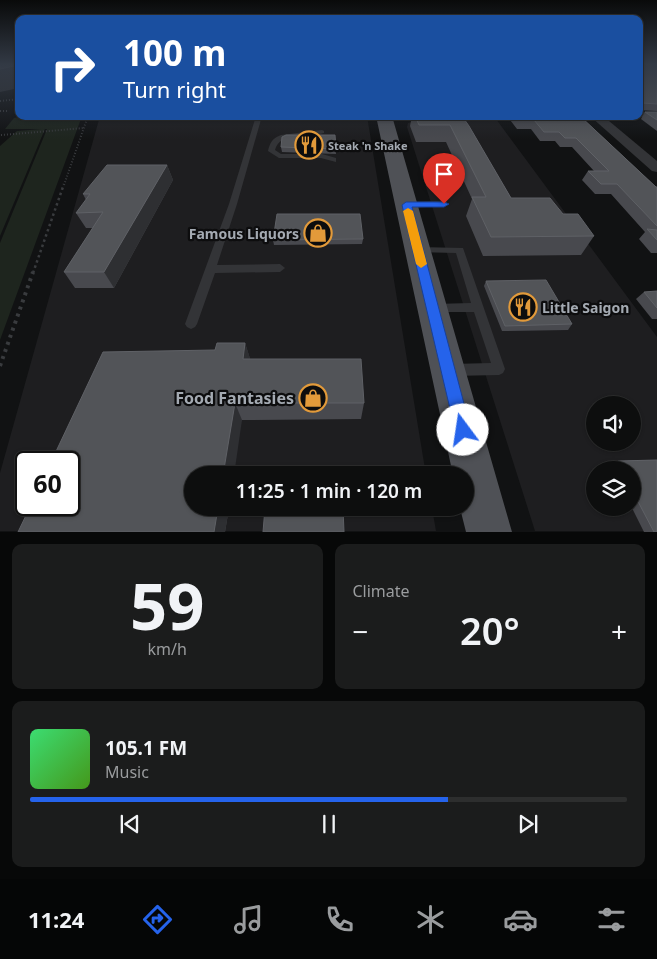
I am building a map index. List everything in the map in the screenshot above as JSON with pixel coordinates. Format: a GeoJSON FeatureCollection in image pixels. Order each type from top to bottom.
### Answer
{"type":"FeatureCollection","features":[{"type":"Feature","properties":{"kind":"main road"},"geometry":{"type":"LineString","coordinates":[[385,120],[489,532]]}},
{"type":"Feature","properties":{"kind":"street"},"geometry":{"type":"LineString","coordinates":[[643,115],[657,115]]}},
{"type":"Feature","properties":{"kind":"street"},"geometry":{"type":"LineString","coordinates":[[601,120],[657,168]]}},
{"type":"Feature","properties":{"kind":"lane"},"geometry":{"type":"LineString","coordinates":[[191,324],[233,204],[258,120]]}},
{"type":"Feature","properties":{"kind":"lane"},"geometry":{"type":"LineString","coordinates":[[322,132],[314,135],[278,136],[273,140],[271,151],[279,156],[322,156],[333,160]]}},
{"type":"Feature","properties":{"kind":"lane"},"geometry":{"type":"LineString","coordinates":[[406,205],[444,204]]}},
{"type":"Feature","properties":{"kind":"lane"},"geometry":{"type":"LineString","coordinates":[[418,250],[460,250],[499,369],[448,370]]}},
{"type":"Feature","properties":{"kind":"lane"},"geometry":{"type":"LineString","coordinates":[[210,269],[280,268]]}},
{"type":"Feature","properties":{"kind":"lane"},"geometry":{"type":"LineString","coordinates":[[433,308],[478,307]]}},
{"type":"Feature","properties":{"kind":"path"},"geometry":{"type":"LineString","coordinates":[[0,100],[15,99]]}},
{"type":"Feature","properties":{"kind":"path"},"geometry":{"type":"LineString","coordinates":[[0,110],[8,110]]}},
{"type":"Feature","properties":{"kind":"path"},"geometry":{"type":"LineString","coordinates":[[0,366],[87,120]]}},
{"type":"Feature","properties":{"kind":"path"},"geometry":{"type":"LineString","coordinates":[[0,135],[84,128]]}},
{"type":"Feature","properties":{"kind":"shaded area"},"geometry":{"type":"Polygon","coordinates":[[[14,118],[15,120],[81,120],[0,340],[0,243],[47,129],[45,129],[0,236],[0,146],[17,131],[41,129],[5,129],[14,118]]]}},
{"type":"Feature","properties":{"kind":"shaded area"},"geometry":{"type":"Polygon","coordinates":[[[99,120],[368,120],[425,466],[184,466],[184,516],[433,516],[436,531],[0,531],[0,473],[99,120]]]}},
{"type":"Feature","properties":{"kind":"shaded area"},"geometry":{"type":"Polygon","coordinates":[[[420,120],[497,120],[657,337],[657,531],[535,531],[407,127],[408,123],[420,120]]]}},
{"type":"Feature","properties":{"kind":"building"},"geometry":{"type":"Polygon","coordinates":[[[643,89],[657,89],[657,104],[643,103],[643,89]]]}},
{"type":"Feature","properties":{"kind":"building"},"geometry":{"type":"Polygon","coordinates":[[[645,112],[657,112],[657,120],[645,112]]]}},
{"type":"Feature","properties":{"kind":"building"},"geometry":{"type":"Polygon","coordinates":[[[417,120],[465,120],[511,198],[550,198],[563,214],[578,214],[594,236],[491,237],[472,197],[486,197],[450,125],[419,125],[417,120]]]}},
{"type":"Feature","properties":{"kind":"building"},"geometry":{"type":"Polygon","coordinates":[[[534,120],[584,120],[657,187],[657,226],[617,184],[601,184],[588,171],[609,171],[576,138],[565,138],[559,132],[544,132],[534,120]]]}},
{"type":"Feature","properties":{"kind":"building"},"geometry":{"type":"Polygon","coordinates":[[[286,135],[335,135],[336,149],[281,147],[282,137],[286,135]]]}},
{"type":"Feature","properties":{"kind":"building"},"geometry":{"type":"Polygon","coordinates":[[[107,165],[167,165],[104,272],[64,272],[103,212],[76,213],[90,194],[83,194],[107,165]]]}},
{"type":"Feature","properties":{"kind":"building"},"geometry":{"type":"Polygon","coordinates":[[[277,214],[360,214],[363,239],[273,240],[277,214]]]}},
{"type":"Feature","properties":{"kind":"building"},"geometry":{"type":"Polygon","coordinates":[[[647,229],[657,230],[657,240],[647,229]]]}},
{"type":"Feature","properties":{"kind":"building"},"geometry":{"type":"Polygon","coordinates":[[[546,280],[572,324],[505,326],[486,281],[546,280]]]}},
{"type":"Feature","properties":{"kind":"building"},"geometry":{"type":"Polygon","coordinates":[[[657,291],[657,308],[644,292],[657,291]]]}},
{"type":"Feature","properties":{"kind":"building"},"geometry":{"type":"Polygon","coordinates":[[[217,343],[245,343],[243,359],[361,359],[364,403],[235,403],[224,466],[184,466],[184,516],[217,516],[214,532],[18,532],[26,516],[80,516],[80,451],[56,451],[103,352],[215,350],[217,343]]]}},
{"type":"Feature","properties":{"kind":"building"},"geometry":{"type":"Polygon","coordinates":[[[657,460],[657,532],[654,532],[641,507],[641,461],[618,461],[657,460]]]}},
{"type":"Feature","properties":{"kind":"building"},"geometry":{"type":"Polygon","coordinates":[[[264,516],[343,516],[344,532],[263,532],[264,516]]]}},
{"type":"Feature","properties":{"kind":"slow traffic"},"geometry":{"type":"LineString","coordinates":[[408,211],[421,264]]}},
{"type":"Feature","properties":{"kind":"place","name":"Steak 'n Shake"},"geometry":{"type":"Point","coordinates":[309,145]}},
{"type":"Feature","properties":{"kind":"place","name":"Famous Liquors"},"geometry":{"type":"Point","coordinates":[318,233]}},
{"type":"Feature","properties":{"kind":"place","name":"Little Saigon"},"geometry":{"type":"Point","coordinates":[523,307]}},
{"type":"Feature","properties":{"kind":"place","name":"Food Fantasies"},"geometry":{"type":"Point","coordinates":[313,398]}},
{"type":"Feature","properties":{"kind":"route"},"geometry":{"type":"LineString","coordinates":[[444,204],[406,205],[463,430]]}}]}
